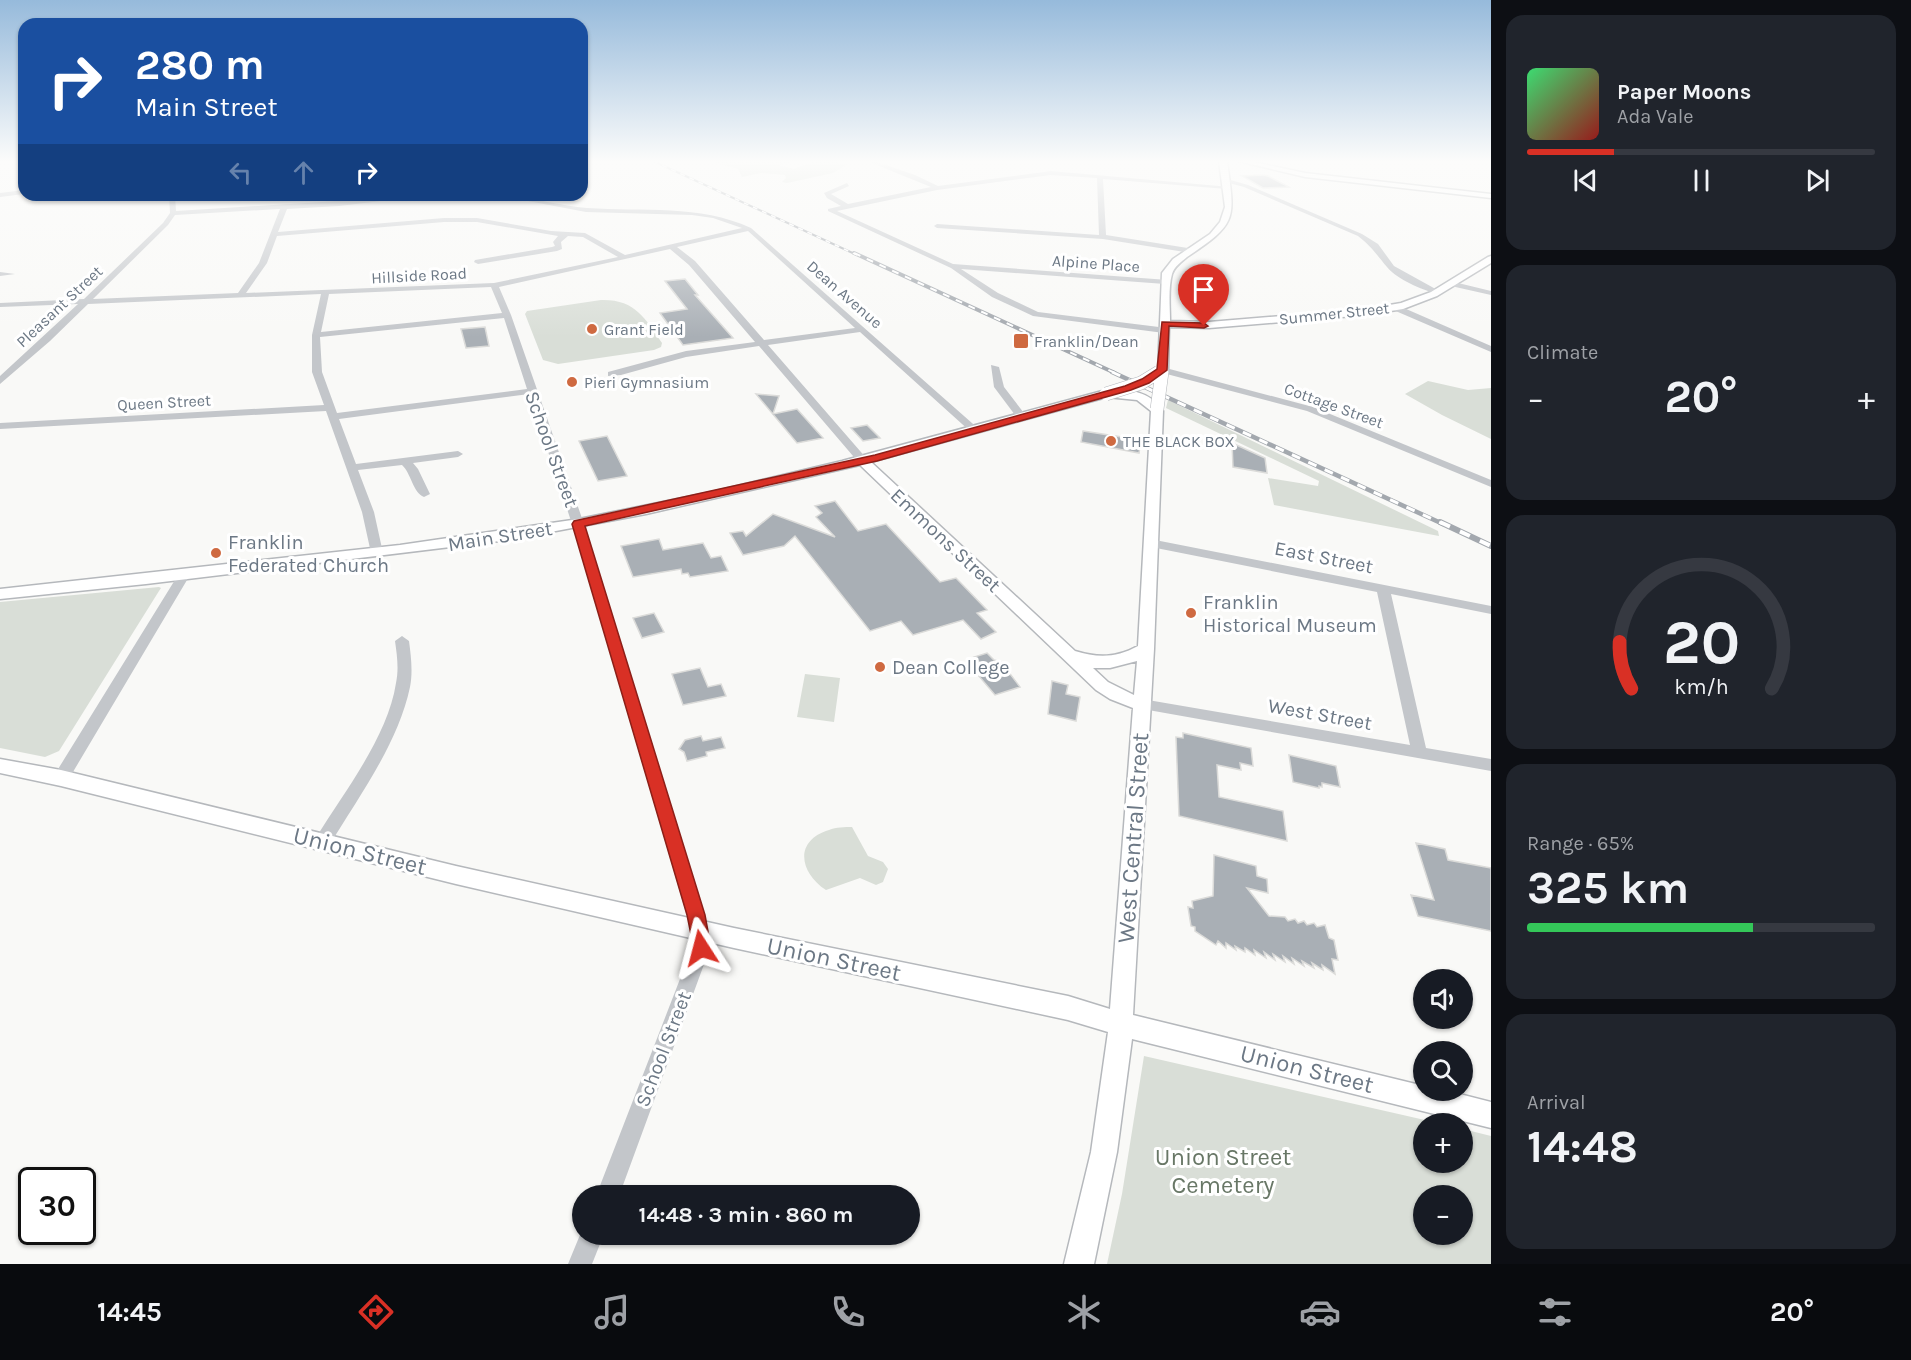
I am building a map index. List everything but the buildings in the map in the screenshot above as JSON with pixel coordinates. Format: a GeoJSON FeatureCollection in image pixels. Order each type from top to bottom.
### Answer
{"type":"FeatureCollection","features":[{"type":"Feature","properties":{"kind":"main road"},"geometry":{"type":"LineString","coordinates":[[1165,282],[1171,266],[1213,236],[1225,220]]}},
{"type":"Feature","properties":{"kind":"main road","name":"Summer Street"},"geometry":{"type":"LineString","coordinates":[[1164,327],[1366,312],[1394,307],[1426,298],[1454,284],[1491,259]]}},
{"type":"Feature","properties":{"kind":"main road","name":"West Central Street"},"geometry":{"type":"LineString","coordinates":[[1079,1264],[1104,1152],[1116,1077],[1121,1024],[1146,649],[1165,282]]}},
{"type":"Feature","properties":{"kind":"main road","name":"Main Street"},"geometry":{"type":"LineString","coordinates":[[0,594],[476,541],[578,524],[863,461],[1106,394],[1141,383],[1162,370]]}},
{"type":"Feature","properties":{"kind":"main road"},"geometry":{"type":"LineString","coordinates":[[1106,394],[1135,395],[1149,401],[1157,409]]}},
{"type":"Feature","properties":{"kind":"main road","name":"Emmons Street"},"geometry":{"type":"LineString","coordinates":[[863,461],[1110,692],[1142,704]]}},
{"type":"Feature","properties":{"kind":"main road"},"geometry":{"type":"LineString","coordinates":[[1068,653],[1087,661],[1105,663],[1128,658],[1146,649]]}},
{"type":"Feature","properties":{"kind":"main road","name":"Union Street"},"geometry":{"type":"LineString","coordinates":[[0,766],[61,778],[394,861],[700,930],[1068,1008],[1121,1024],[1491,1115]]}},
{"type":"Feature","properties":{"kind":"street","name":"Pleasant Street"},"geometry":{"type":"LineString","coordinates":[[0,381],[144,247],[168,220]]}},
{"type":"Feature","properties":{"kind":"street"},"geometry":{"type":"LineString","coordinates":[[239,297],[263,263],[280,220]]}},
{"type":"Feature","properties":{"kind":"street"},"geometry":{"type":"LineString","coordinates":[[276,234],[444,220],[484,220],[551,233],[589,237],[624,257]]}},
{"type":"Feature","properties":{"kind":"street","name":"Dean Avenue"},"geometry":{"type":"LineString","coordinates":[[727,220],[749,229],[976,430]]}},
{"type":"Feature","properties":{"kind":"street","name":"Alpine Place"},"geometry":{"type":"LineString","coordinates":[[852,220],[952,266],[1165,282]]}},
{"type":"Feature","properties":{"kind":"street"},"geometry":{"type":"LineString","coordinates":[[1102,220],[1103,237]]}},
{"type":"Feature","properties":{"kind":"street"},"geometry":{"type":"LineString","coordinates":[[1323,220],[1360,235],[1375,246],[1391,268],[1419,285],[1437,292]]}},
{"type":"Feature","properties":{"kind":"street"},"geometry":{"type":"LineString","coordinates":[[937,226],[1103,237],[1191,251]]}},
{"type":"Feature","properties":{"kind":"street","name":"Hillside Road"},"geometry":{"type":"LineString","coordinates":[[0,305],[494,285],[749,229]]}},
{"type":"Feature","properties":{"kind":"street"},"geometry":{"type":"LineString","coordinates":[[478,262],[554,249],[559,247],[557,242],[559,238],[568,233]]}},
{"type":"Feature","properties":{"kind":"street","name":"Emmons Street"},"geometry":{"type":"LineString","coordinates":[[672,246],[692,263],[863,461]]}},
{"type":"Feature","properties":{"kind":"street"},"geometry":{"type":"LineString","coordinates":[[952,266],[995,295],[1036,314],[1164,327]]}},
{"type":"Feature","properties":{"kind":"street"},"geometry":{"type":"LineString","coordinates":[[0,274],[11,274]]}},
{"type":"Feature","properties":{"kind":"street"},"geometry":{"type":"LineString","coordinates":[[1454,284],[1491,293]]}},
{"type":"Feature","properties":{"kind":"street","name":"School Street"},"geometry":{"type":"LineString","coordinates":[[494,285],[507,315],[578,524],[700,930],[701,948],[611,1185]]}},
{"type":"Feature","properties":{"kind":"street"},"geometry":{"type":"LineString","coordinates":[[325,293],[316,335],[317,372],[368,512],[376,553]]}},
{"type":"Feature","properties":{"kind":"street"},"geometry":{"type":"LineString","coordinates":[[1394,307],[1491,349]]}},
{"type":"Feature","properties":{"kind":"street"},"geometry":{"type":"LineString","coordinates":[[316,335],[507,315]]}},
{"type":"Feature","properties":{"kind":"street"},"geometry":{"type":"LineString","coordinates":[[611,374],[686,354],[763,345],[863,329]]}},
{"type":"Feature","properties":{"kind":"street"},"geometry":{"type":"LineString","coordinates":[[994,367],[999,387],[1022,417]]}},
{"type":"Feature","properties":{"kind":"street","name":"Cottage Street"},"geometry":{"type":"LineString","coordinates":[[1162,370],[1310,408],[1491,484]]}},
{"type":"Feature","properties":{"kind":"street","name":"Queen Street"},"geometry":{"type":"LineString","coordinates":[[0,426],[332,412],[531,391]]}},
{"type":"Feature","properties":{"kind":"street"},"geometry":{"type":"LineString","coordinates":[[352,468],[458,454]]}},
{"type":"Feature","properties":{"kind":"street"},"geometry":{"type":"LineString","coordinates":[[405,462],[413,469],[424,494]]}},
{"type":"Feature","properties":{"kind":"street","name":"East Street"},"geometry":{"type":"LineString","coordinates":[[1150,543],[1491,610]]}},
{"type":"Feature","properties":{"kind":"street"},"geometry":{"type":"LineString","coordinates":[[61,778],[184,575]]}},
{"type":"Feature","properties":{"kind":"street"},"geometry":{"type":"LineString","coordinates":[[1383,589],[1419,753]]}},
{"type":"Feature","properties":{"kind":"street"},"geometry":{"type":"LineString","coordinates":[[323,842],[380,745],[397,705],[403,686],[405,659],[402,641]]}},
{"type":"Feature","properties":{"kind":"street","name":"West Street"},"geometry":{"type":"LineString","coordinates":[[1142,704],[1491,765]]}},
{"type":"Feature","properties":{"kind":"street"},"geometry":{"type":"LineString","coordinates":[[580,1264],[588,1245]]}},
{"type":"Feature","properties":{"kind":"green space","name":"Grant Field"},"geometry":{"type":"Polygon","coordinates":[[[601,300],[622,303],[638,312],[662,343],[661,347],[654,350],[558,364],[543,360],[525,314],[527,311],[601,300]]]}},
{"type":"Feature","properties":{"kind":"green space"},"geometry":{"type":"Polygon","coordinates":[[[1428,381],[1468,390],[1491,388],[1491,439],[1405,394],[1428,381]]]}},
{"type":"Feature","properties":{"kind":"green space"},"geometry":{"type":"Polygon","coordinates":[[[1168,400],[1438,531],[1439,536],[1274,505],[1268,478],[1318,486],[1319,481],[1166,408],[1168,400]]]}},
{"type":"Feature","properties":{"kind":"green space"},"geometry":{"type":"Polygon","coordinates":[[[161,588],[59,751],[45,757],[0,748],[0,602],[161,588]]]}},
{"type":"Feature","properties":{"kind":"green space"},"geometry":{"type":"Polygon","coordinates":[[[805,674],[840,678],[834,722],[797,717],[805,674]]]}},
{"type":"Feature","properties":{"kind":"green space"},"geometry":{"type":"Polygon","coordinates":[[[852,827],[868,856],[883,862],[888,869],[883,882],[876,885],[860,878],[826,890],[810,875],[804,858],[805,849],[817,835],[835,828],[852,827]]]}},
{"type":"Feature","properties":{"kind":"green space","name":"Union Street Cemetery"},"geometry":{"type":"Polygon","coordinates":[[[1144,1056],[1413,1117],[1413,1173],[1473,1173],[1473,1132],[1491,1136],[1491,1264],[1107,1264],[1122,1194],[1144,1056]]]}},
{"type":"Feature","properties":{"kind":"railway"},"geometry":{"type":"LineString","coordinates":[[781,220],[857,255]]}},
{"type":"Feature","properties":{"kind":"railway"},"geometry":{"type":"LineString","coordinates":[[854,253],[1115,373]]}},
{"type":"Feature","properties":{"kind":"railway"},"geometry":{"type":"LineString","coordinates":[[1112,372],[1443,524]]}},
{"type":"Feature","properties":{"kind":"railway"},"geometry":{"type":"LineString","coordinates":[[1440,522],[1491,546]]}},
{"type":"Feature","properties":{"kind":"place","name":"Grant Field"},"geometry":{"type":"Point","coordinates":[592,329]}},
{"type":"Feature","properties":{"kind":"place","name":"Franklin/Dean"},"geometry":{"type":"Point","coordinates":[1021,341]}},
{"type":"Feature","properties":{"kind":"place","name":"Pieri Gymnasium"},"geometry":{"type":"Point","coordinates":[572,382]}},
{"type":"Feature","properties":{"kind":"place","name":"THE BLACK BOX"},"geometry":{"type":"Point","coordinates":[1111,441]}},
{"type":"Feature","properties":{"kind":"place","name":"Franklin Federated Church"},"geometry":{"type":"Point","coordinates":[216,553]}},
{"type":"Feature","properties":{"kind":"place","name":"Franklin Historical Museum"},"geometry":{"type":"Point","coordinates":[1191,613]}},
{"type":"Feature","properties":{"kind":"place","name":"Dean College"},"geometry":{"type":"Point","coordinates":[880,667]}},
{"type":"Feature","properties":{"kind":"route"},"geometry":{"type":"LineString","coordinates":[[701,948],[696,915],[578,524],[877,458],[1128,388],[1162,370],[1165,324],[1204,326]]}}]}
